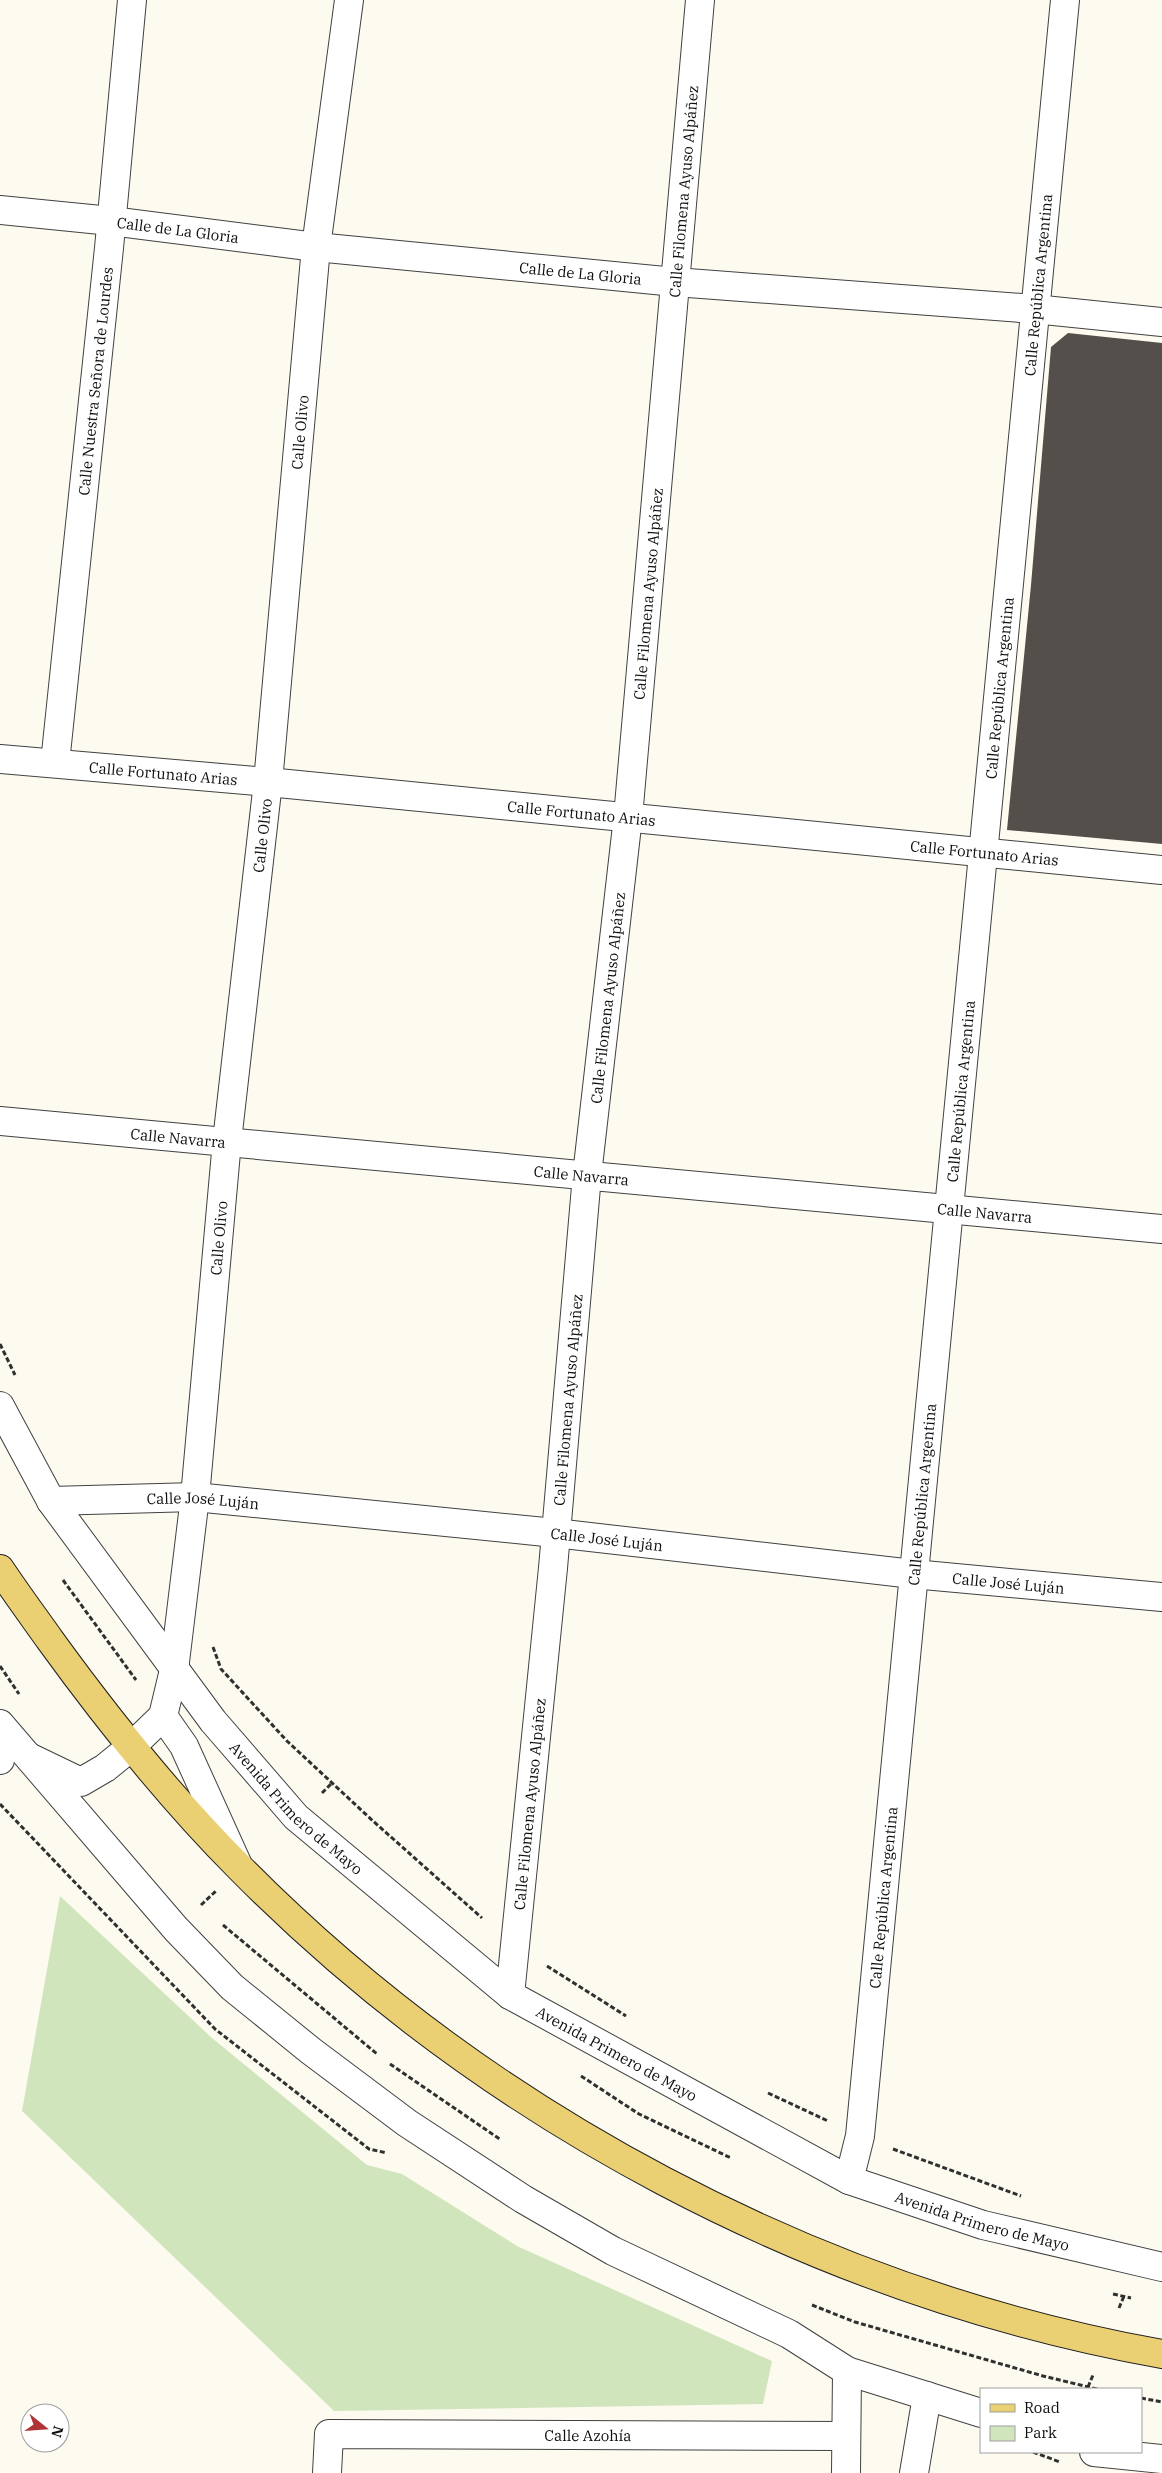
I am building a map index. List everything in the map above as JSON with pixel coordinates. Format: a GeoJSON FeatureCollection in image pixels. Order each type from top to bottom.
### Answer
{"type":"FeatureCollection","features":[{"type":"Feature","properties":{"kind":"main road"},"geometry":{"type":"LineString","coordinates":[[1,1570],[82,1684],[131,1747],[240,1868],[339,1961],[414,2021],[493,2078],[645,2171],[754,2225],[808,2249],[971,2307],[1028,2323],[1162,2354]]}},
{"type":"Feature","properties":{"kind":"street","name":"Calle Nuestra Señora de Lourdes"},"geometry":{"type":"LineString","coordinates":[[55,763],[132,0]]}},
{"type":"Feature","properties":{"kind":"street","name":"Calle Olivo"},"geometry":{"type":"LineString","coordinates":[[174,1670],[195,1498],[227,1141],[268,782],[316,247],[349,0]]}},
{"type":"Feature","properties":{"kind":"street","name":"Calle Filomena Ayuso Alpáñez"},"geometry":{"type":"LineString","coordinates":[[510,1995],[556,1533],[588,1175],[628,818],[700,0]]}},
{"type":"Feature","properties":{"kind":"street","name":"Calle República Argentina"},"geometry":{"type":"LineString","coordinates":[[849,2180],[860,2136],[1065,0]]}},
{"type":"Feature","properties":{"kind":"street","name":"Calle de La Gloria"},"geometry":{"type":"LineString","coordinates":[[0,210],[111,220],[316,247],[675,282],[1034,309],[1162,322]]}},
{"type":"Feature","properties":{"kind":"street","name":"Calle Fortunato Arias"},"geometry":{"type":"LineString","coordinates":[[0,759],[268,782],[1162,870]]}},
{"type":"Feature","properties":{"kind":"street","name":"Calle Navarra"},"geometry":{"type":"LineString","coordinates":[[0,1121],[1162,1229]]}},
{"type":"Feature","properties":{"kind":"street","name":"Avenida Primero de Mayo"},"geometry":{"type":"LineString","coordinates":[[0,1406],[51,1501],[213,1722],[296,1817],[510,1995],[849,2180],[983,2225],[1162,2267]]}},
{"type":"Feature","properties":{"kind":"street","name":"Calle José Luján"},"geometry":{"type":"LineString","coordinates":[[51,1501],[195,1498],[556,1533],[913,1574],[1162,1597]]}},
{"type":"Feature","properties":{"kind":"street"},"geometry":{"type":"LineString","coordinates":[[82,1782],[105,1768],[131,1747],[163,1716],[174,1670]]}},
{"type":"Feature","properties":{"kind":"street"},"geometry":{"type":"LineString","coordinates":[[163,1716],[184,1746],[240,1868]]}},
{"type":"Feature","properties":{"kind":"street"},"geometry":{"type":"LineString","coordinates":[[1,1726],[176,1929],[232,1987],[311,2051],[406,2123],[523,2199],[613,2251],[789,2334],[847,2371],[980,2412]]}},
{"type":"Feature","properties":{"kind":"street"},"geometry":{"type":"LineString","coordinates":[[0,1760],[1,1726]]}},
{"type":"Feature","properties":{"kind":"street"},"geometry":{"type":"LineString","coordinates":[[29,1757],[82,1782],[104,1846]]}},
{"type":"Feature","properties":{"kind":"street"},"geometry":{"type":"LineString","coordinates":[[846,2473],[847,2371]]}},
{"type":"Feature","properties":{"kind":"street"},"geometry":{"type":"LineString","coordinates":[[914,2473],[927,2396]]}},
{"type":"Feature","properties":{"kind":"street","name":"Calle Azohía"},"geometry":{"type":"LineString","coordinates":[[327,2473],[329,2434],[846,2436]]}},
{"type":"Feature","properties":{"kind":"street"},"geometry":{"type":"LineString","coordinates":[[1094,2453],[1094,2473]]}},
{"type":"Feature","properties":{"kind":"street"},"geometry":{"type":"LineString","coordinates":[[1104,2453],[1162,2459]]}},
{"type":"Feature","properties":{"kind":"path"},"geometry":{"type":"LineString","coordinates":[[1142,2398],[1162,2402]]}},
{"type":"Feature","properties":{"kind":"path"},"geometry":{"type":"LineString","coordinates":[[1036,2453],[1059,2461],[1063,2467]]}},
{"type":"Feature","properties":{"kind":"green space"},"geometry":{"type":"Polygon","coordinates":[[[60,1896],[212,2038],[367,2165],[402,2174],[517,2246],[772,2361],[763,2404],[334,2411],[22,2111],[60,1896]]]}},
{"type":"Feature","properties":{"kind":"building"},"geometry":{"type":"Polygon","coordinates":[[[1068,333],[1162,343],[1162,844],[1007,830],[1031,585],[1051,347],[1068,333]]]}}]}
